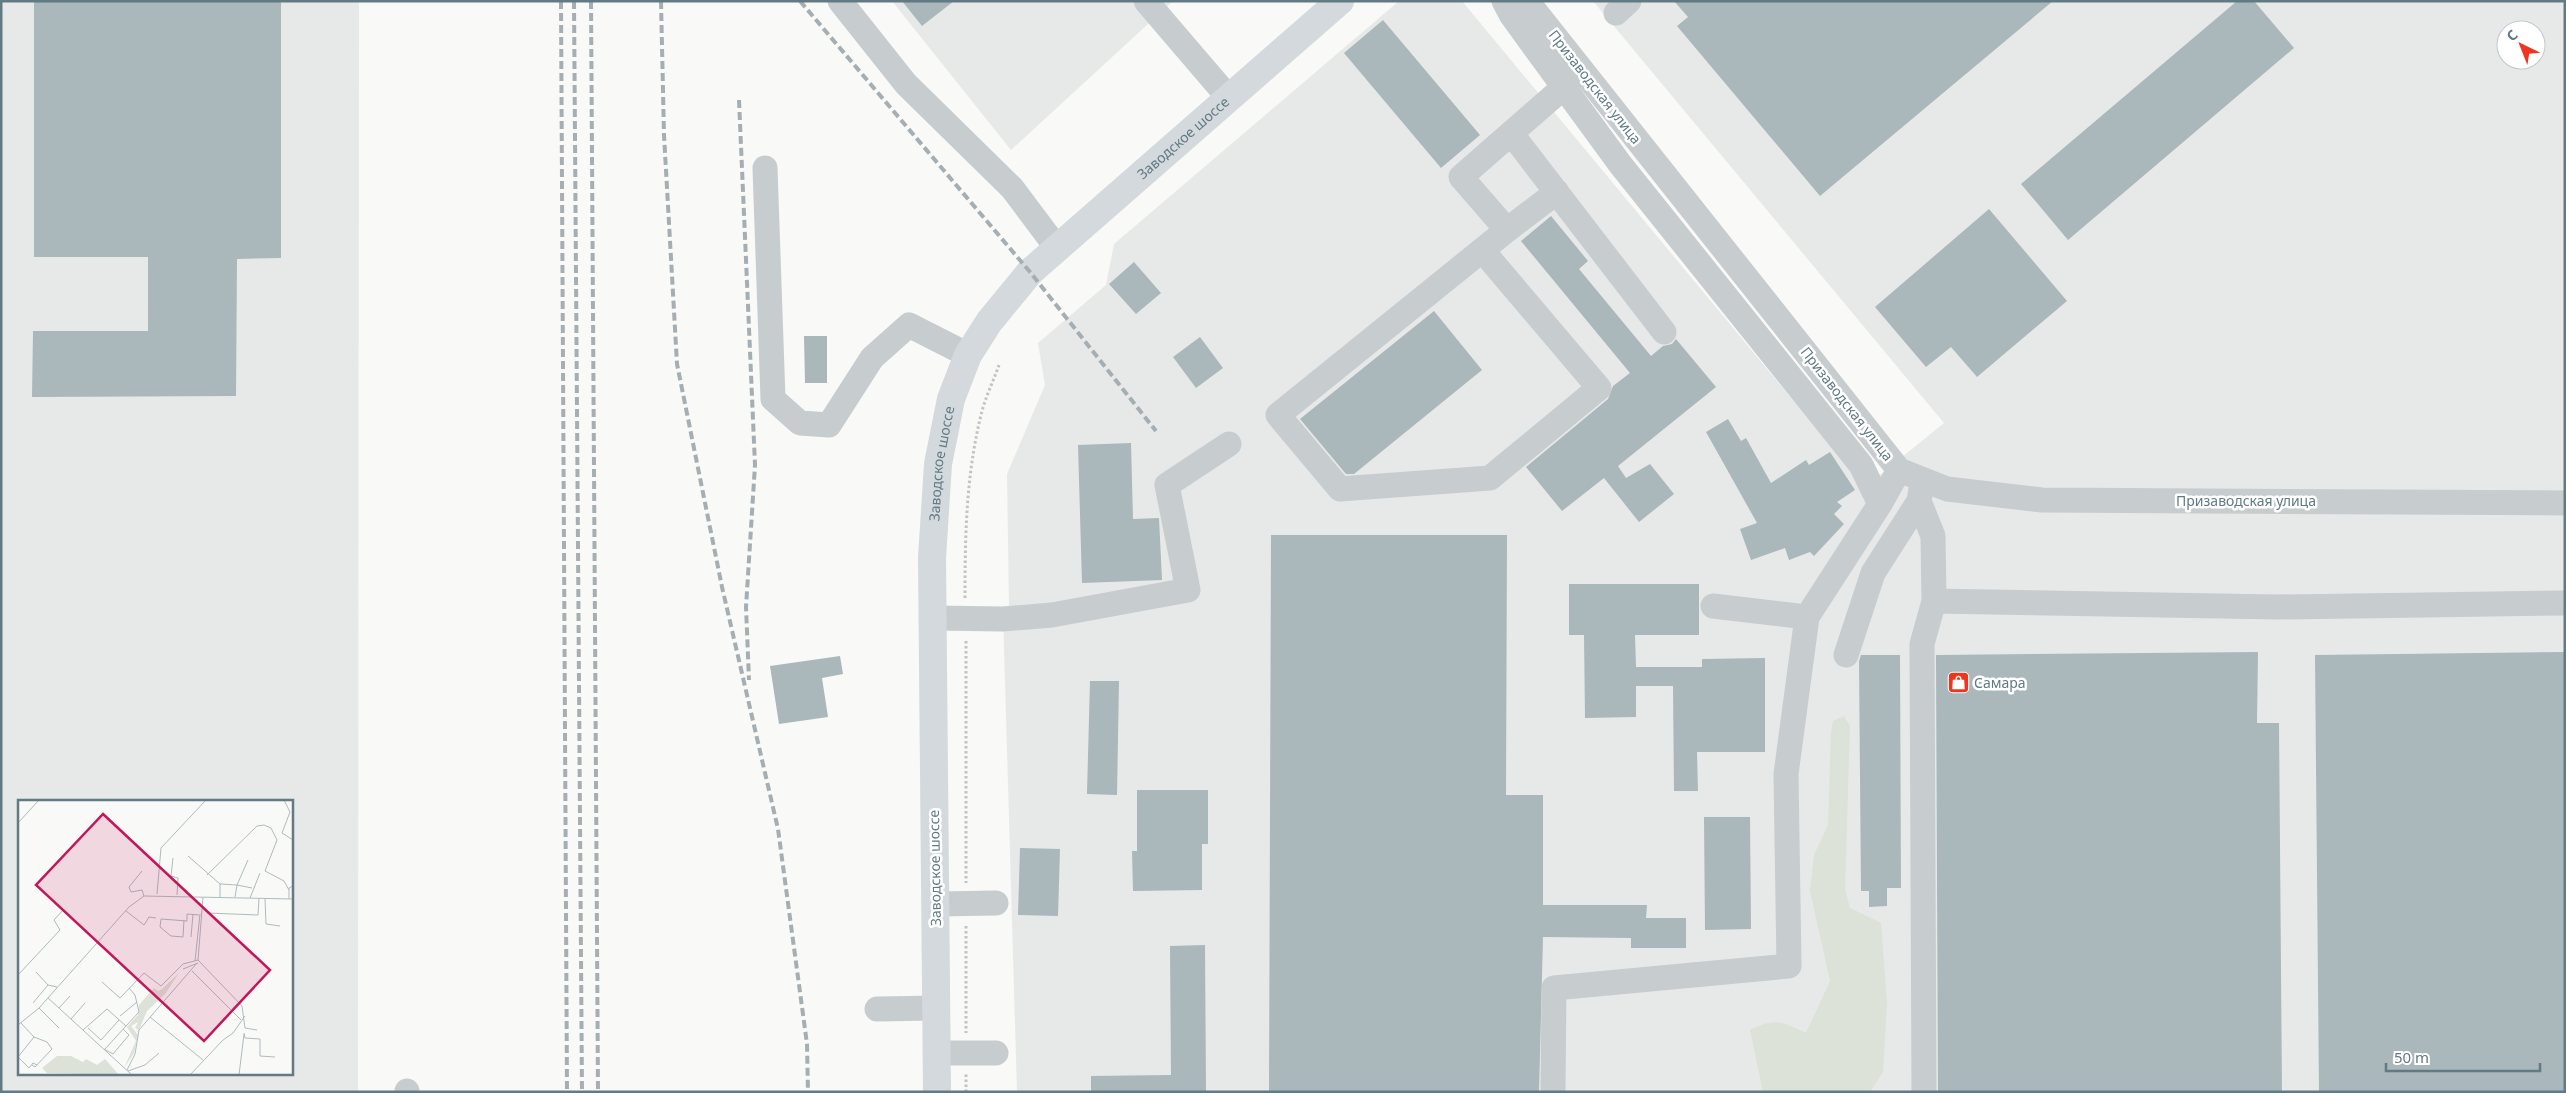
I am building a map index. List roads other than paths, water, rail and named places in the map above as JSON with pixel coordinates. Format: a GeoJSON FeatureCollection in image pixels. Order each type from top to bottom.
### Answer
{"type":"FeatureCollection","features":[{"type":"Feature","properties":{"kind":"main road","name":"Заводское шоссе"},"geometry":{"type":"LineString","coordinates":[[937,1092],[932,558],[938,464],[951,399],[968,355],[989,322],[1030,272],[1340,1]]}},
{"type":"Feature","properties":{"kind":"street"},"geometry":{"type":"LineString","coordinates":[[840,1],[906,84],[1012,188],[1057,248]]}},
{"type":"Feature","properties":{"kind":"street"},"geometry":{"type":"LineString","coordinates":[[1146,1],[1229,98]]}},
{"type":"Feature","properties":{"kind":"street"},"geometry":{"type":"LineString","coordinates":[[1504,1],[1512,16],[1620,164],[1861,465],[1880,504]]}},
{"type":"Feature","properties":{"kind":"street","name":"Призаводская улица"},"geometry":{"type":"LineString","coordinates":[[1528,1],[1899,470],[1921,490],[1947,489],[2042,500],[2565,503]]}},
{"type":"Feature","properties":{"kind":"street"},"geometry":{"type":"LineString","coordinates":[[1507,230],[1461,177],[1564,87]]}},
{"type":"Feature","properties":{"kind":"street"},"geometry":{"type":"LineString","coordinates":[[1511,133],[1664,332]]}},
{"type":"Feature","properties":{"kind":"street"},"geometry":{"type":"LineString","coordinates":[[765,168],[773,399],[800,423],[829,425],[872,358],[909,325],[968,355]]}},
{"type":"Feature","properties":{"kind":"street"},"geometry":{"type":"LineString","coordinates":[[1482,250],[1599,388],[1490,478],[1340,489],[1278,416],[1482,250],[1557,192]]}},
{"type":"Feature","properties":{"kind":"street"},"geometry":{"type":"LineString","coordinates":[[933,618],[1003,619],[1052,615],[1188,590],[1167,485],[1229,444]]}},
{"type":"Feature","properties":{"kind":"street"},"geometry":{"type":"LineString","coordinates":[[1553,1092],[1554,988],[1789,966],[1786,774],[1807,617],[1880,504],[1899,470]]}},
{"type":"Feature","properties":{"kind":"street"},"geometry":{"type":"LineString","coordinates":[[1921,490],[1933,536],[1934,601],[1922,644],[1924,1092]]}},
{"type":"Feature","properties":{"kind":"street"},"geometry":{"type":"LineString","coordinates":[[1846,655],[1874,573],[1921,490]]}},
{"type":"Feature","properties":{"kind":"street"},"geometry":{"type":"LineString","coordinates":[[1934,601],[2278,607],[2565,603]]}},
{"type":"Feature","properties":{"kind":"street"},"geometry":{"type":"LineString","coordinates":[[1713,606],[1807,617]]}},
{"type":"Feature","properties":{"kind":"street"},"geometry":{"type":"LineString","coordinates":[[936,904],[996,903]]}},
{"type":"Feature","properties":{"kind":"street"},"geometry":{"type":"LineString","coordinates":[[877,1009],[937,1008]]}},
{"type":"Feature","properties":{"kind":"street"},"geometry":{"type":"LineString","coordinates":[[937,1053],[996,1053]]}},
{"type":"Feature","properties":{"kind":"railway"},"geometry":{"type":"LineString","coordinates":[[561,1],[567,1092]]}},
{"type":"Feature","properties":{"kind":"railway"},"geometry":{"type":"LineString","coordinates":[[574,1],[582,1092]]}},
{"type":"Feature","properties":{"kind":"railway"},"geometry":{"type":"LineString","coordinates":[[591,1],[598,1092]]}},
{"type":"Feature","properties":{"kind":"railway"},"geometry":{"type":"LineString","coordinates":[[661,1],[664,135],[677,364],[722,587],[778,829],[807,1044],[808,1092]]}},
{"type":"Feature","properties":{"kind":"railway"},"geometry":{"type":"LineString","coordinates":[[800,1],[1030,272],[1156,431]]}},
{"type":"Feature","properties":{"kind":"railway"},"geometry":{"type":"LineString","coordinates":[[739,100],[755,465],[746,607],[749,680]]}},
{"type":"Feature","properties":{"kind":"place","name":"Самара"},"geometry":{"type":"Point","coordinates":[1958,683]}}]}
